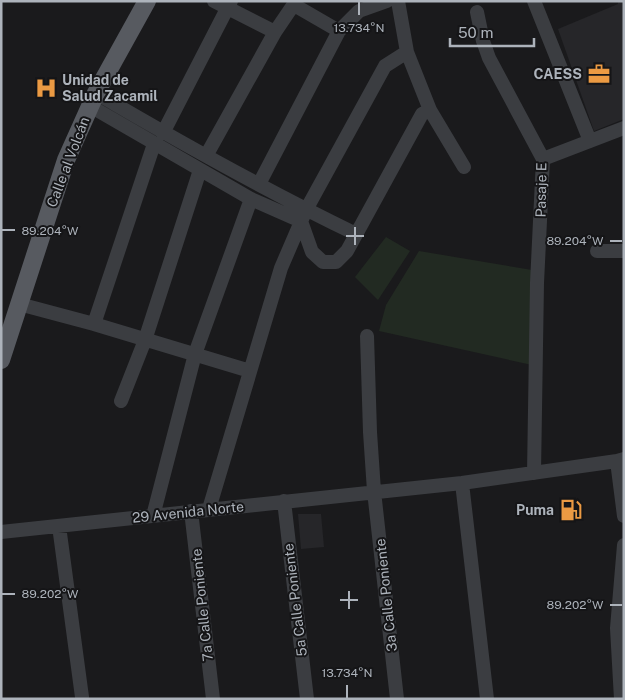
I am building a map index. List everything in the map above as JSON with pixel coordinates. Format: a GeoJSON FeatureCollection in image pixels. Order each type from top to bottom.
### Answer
{"type":"FeatureCollection","features":[{"type":"Feature","properties":{"kind":"main road","name":"Calle al Volcán"},"geometry":{"type":"LineString","coordinates":[[1,360],[66,160],[93,100],[148,1]]}},
{"type":"Feature","properties":{"kind":"street"},"geometry":{"type":"LineString","coordinates":[[214,1],[229,5],[275,32]]}},
{"type":"Feature","properties":{"kind":"street"},"geometry":{"type":"LineString","coordinates":[[259,184],[339,31],[358,11],[387,1]]}},
{"type":"Feature","properties":{"kind":"street"},"geometry":{"type":"LineString","coordinates":[[398,1],[407,52],[430,110],[464,167]]}},
{"type":"Feature","properties":{"kind":"street"},"geometry":{"type":"LineString","coordinates":[[534,1],[590,141]]}},
{"type":"Feature","properties":{"kind":"street"},"geometry":{"type":"LineString","coordinates":[[206,156],[275,32],[295,3],[339,31]]}},
{"type":"Feature","properties":{"kind":"street"},"geometry":{"type":"LineString","coordinates":[[94,324],[158,138],[229,5]]}},
{"type":"Feature","properties":{"kind":"street","name":"Pasaje E"},"geometry":{"type":"LineString","coordinates":[[477,12],[483,41],[489,58],[543,159],[537,283],[534,473]]}},
{"type":"Feature","properties":{"kind":"street"},"geometry":{"type":"LineString","coordinates":[[209,509],[281,268],[304,215],[385,66],[407,52]]}},
{"type":"Feature","properties":{"kind":"street"},"geometry":{"type":"LineString","coordinates":[[93,100],[158,138],[200,170],[251,199],[304,215],[356,234]]}},
{"type":"Feature","properties":{"kind":"street"},"geometry":{"type":"LineString","coordinates":[[158,138],[206,156],[259,184],[304,215],[312,252],[323,262],[336,262],[348,251],[422,114],[430,110]]}},
{"type":"Feature","properties":{"kind":"street"},"geometry":{"type":"LineString","coordinates":[[543,159],[624,128]]}},
{"type":"Feature","properties":{"kind":"street"},"geometry":{"type":"LineString","coordinates":[[120,401],[145,340],[200,170]]}},
{"type":"Feature","properties":{"kind":"street"},"geometry":{"type":"LineString","coordinates":[[153,516],[195,354],[251,199]]}},
{"type":"Feature","properties":{"kind":"street"},"geometry":{"type":"LineString","coordinates":[[596,251],[624,251]]}},
{"type":"Feature","properties":{"kind":"street"},"geometry":{"type":"LineString","coordinates":[[19,304],[94,324],[250,371]]}},
{"type":"Feature","properties":{"kind":"street","name":"3a Calle Poniente"},"geometry":{"type":"LineString","coordinates":[[367,336],[374,491],[397,699]]}},
{"type":"Feature","properties":{"kind":"street"},"geometry":{"type":"LineString","coordinates":[[620,460],[624,516]]}},
{"type":"Feature","properties":{"kind":"street","name":"29 Avenida Norte"},"geometry":{"type":"LineString","coordinates":[[1,532],[462,482],[620,460]]}},
{"type":"Feature","properties":{"kind":"street"},"geometry":{"type":"LineString","coordinates":[[462,482],[487,699]]}},
{"type":"Feature","properties":{"kind":"street","name":"5a Calle Poniente"},"geometry":{"type":"LineString","coordinates":[[284,501],[307,699]]}},
{"type":"Feature","properties":{"kind":"street","name":"7a Calle Poniente"},"geometry":{"type":"LineString","coordinates":[[191,512],[212,699]]}},
{"type":"Feature","properties":{"kind":"street"},"geometry":{"type":"LineString","coordinates":[[59,526],[82,697]]}},
{"type":"Feature","properties":{"kind":"street"},"geometry":{"type":"LineString","coordinates":[[621,699],[617,628],[624,545]]}},
{"type":"Feature","properties":{"kind":"shaded area","name":"CAESS"},"geometry":{"type":"Polygon","coordinates":[[[618,1],[624,1],[624,119],[594,131],[558,29],[618,4],[618,1]]]}},
{"type":"Feature","properties":{"kind":"shaded area"},"geometry":{"type":"Polygon","coordinates":[[[386,237],[410,251],[378,300],[355,277],[386,237]]]}},
{"type":"Feature","properties":{"kind":"shaded area"},"geometry":{"type":"Polygon","coordinates":[[[419,251],[538,271],[532,365],[379,331],[386,305],[419,251]]]}},
{"type":"Feature","properties":{"kind":"shaded area"},"geometry":{"type":"Polygon","coordinates":[[[298,514],[321,514],[324,547],[301,549],[298,514]]]}},
{"type":"Feature","properties":{"kind":"place","name":"CAESS"},"geometry":{"type":"Point","coordinates":[599,74]}},
{"type":"Feature","properties":{"kind":"place","name":"Unidad de Salud Zacamil"},"geometry":{"type":"Point","coordinates":[46,88]}},
{"type":"Feature","properties":{"kind":"place","name":"Puma"},"geometry":{"type":"Point","coordinates":[571,510]}}]}
